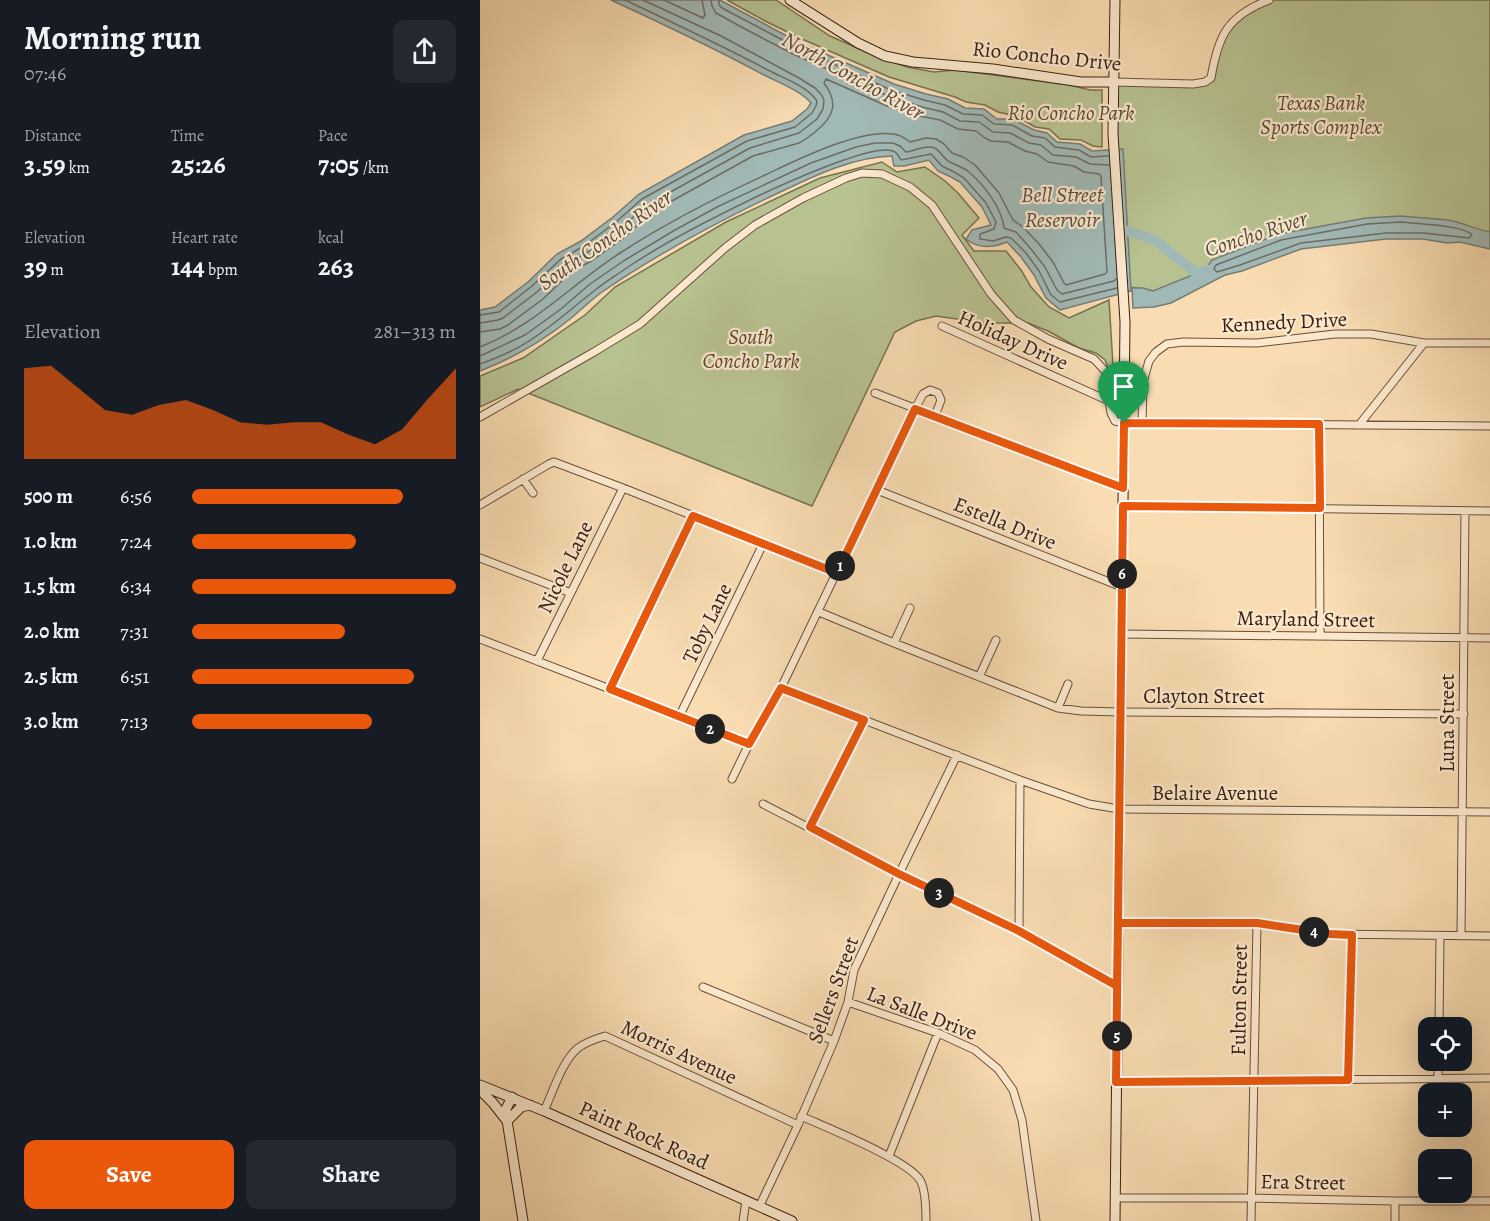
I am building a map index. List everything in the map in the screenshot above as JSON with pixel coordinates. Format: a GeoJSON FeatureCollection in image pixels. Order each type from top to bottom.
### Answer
{"type":"FeatureCollection","features":[{"type":"Feature","properties":{"kind":"main road","name":"Rio Concho Drive"},"geometry":{"type":"LineString","coordinates":[[790,0],[858,43],[885,56],[913,62],[993,69],[1081,82],[1114,82]]}},
{"type":"Feature","properties":{"kind":"main road"},"geometry":{"type":"LineString","coordinates":[[1114,1221],[1125,322],[1113,134],[1115,0]]}},
{"type":"Feature","properties":{"kind":"main road","name":"Paint Rock Road"},"geometry":{"type":"LineString","coordinates":[[480,1085],[792,1221]]}},
{"type":"Feature","properties":{"kind":"main road"},"geometry":{"type":"LineString","coordinates":[[480,1090],[494,1103],[507,1121]]}},
{"type":"Feature","properties":{"kind":"main road"},"geometry":{"type":"LineString","coordinates":[[512,1097],[506,1108],[507,1121],[523,1221]]}},
{"type":"Feature","properties":{"kind":"main road"},"geometry":{"type":"LineString","coordinates":[[507,1121],[520,1107],[530,1105]]}},
{"type":"Feature","properties":{"kind":"street","name":"Rio Concho Drive"},"geometry":{"type":"LineString","coordinates":[[1114,82],[1193,84],[1206,82],[1211,78],[1215,56],[1224,33],[1238,16],[1269,0]]}},
{"type":"Feature","properties":{"kind":"street"},"geometry":{"type":"LineString","coordinates":[[480,417],[640,324],[724,248],[755,225],[803,198],[862,173],[882,174],[910,187],[933,205],[991,294],[1014,320],[1048,339],[1094,359],[1106,372],[1111,413],[1115,421],[1124,423],[1490,426]]}},
{"type":"Feature","properties":{"kind":"street","name":"Holiday Drive"},"geometry":{"type":"LineString","coordinates":[[942,326],[1109,401]]}},
{"type":"Feature","properties":{"kind":"street","name":"Kennedy Drive"},"geometry":{"type":"LineString","coordinates":[[1142,423],[1143,381],[1149,361],[1167,344],[1183,342],[1257,343],[1335,334],[1371,334],[1424,343],[1490,343]]}},
{"type":"Feature","properties":{"kind":"street"},"geometry":{"type":"LineString","coordinates":[[1359,425],[1424,343]]}},
{"type":"Feature","properties":{"kind":"street"},"geometry":{"type":"LineString","coordinates":[[732,779],[819,612],[915,409],[923,394],[930,390],[938,393],[941,400],[935,416]]}},
{"type":"Feature","properties":{"kind":"street"},"geometry":{"type":"LineString","coordinates":[[875,393],[1123,488]]}},
{"type":"Feature","properties":{"kind":"street"},"geometry":{"type":"LineString","coordinates":[[1319,424],[1320,635]]}},
{"type":"Feature","properties":{"kind":"street"},"geometry":{"type":"LineString","coordinates":[[480,505],[554,462],[837,573]]}},
{"type":"Feature","properties":{"kind":"street"},"geometry":{"type":"LineString","coordinates":[[524,479],[533,492]]}},
{"type":"Feature","properties":{"kind":"street","name":"Nicole Lane"},"geometry":{"type":"LineString","coordinates":[[537,661],[623,488]]}},
{"type":"Feature","properties":{"kind":"street","name":"Estella Drive"},"geometry":{"type":"LineString","coordinates":[[877,490],[1122,587]]}},
{"type":"Feature","properties":{"kind":"street"},"geometry":{"type":"LineString","coordinates":[[1123,506],[1490,511]]}},
{"type":"Feature","properties":{"kind":"street","name":"Luna Street"},"geometry":{"type":"LineString","coordinates":[[1461,936],[1466,511]]}},
{"type":"Feature","properties":{"kind":"street"},"geometry":{"type":"LineString","coordinates":[[610,689],[693,516]]}},
{"type":"Feature","properties":{"kind":"street","name":"Toby Lane"},"geometry":{"type":"LineString","coordinates":[[679,717],[763,544]]}},
{"type":"Feature","properties":{"kind":"street"},"geometry":{"type":"LineString","coordinates":[[480,558],[571,593]]}},
{"type":"Feature","properties":{"kind":"street"},"geometry":{"type":"LineString","coordinates":[[894,643],[910,608]]}},
{"type":"Feature","properties":{"kind":"street","name":"Clayton Street"},"geometry":{"type":"LineString","coordinates":[[819,612],[1058,708],[1120,712],[1464,714]]}},
{"type":"Feature","properties":{"kind":"street","name":"Maryland Street"},"geometry":{"type":"LineString","coordinates":[[1121,634],[1490,638]]}},
{"type":"Feature","properties":{"kind":"street"},"geometry":{"type":"LineString","coordinates":[[480,639],[749,744]]}},
{"type":"Feature","properties":{"kind":"street"},"geometry":{"type":"LineString","coordinates":[[979,676],[996,640]]}},
{"type":"Feature","properties":{"kind":"street"},"geometry":{"type":"LineString","coordinates":[[1058,708],[1068,684]]}},
{"type":"Feature","properties":{"kind":"street","name":"Belaire Avenue"},"geometry":{"type":"LineString","coordinates":[[781,688],[1020,780],[1089,804],[1119,809],[1490,812]]}},
{"type":"Feature","properties":{"kind":"street"},"geometry":{"type":"LineString","coordinates":[[810,827],[864,720]]}},
{"type":"Feature","properties":{"kind":"street","name":"Sellers Street"},"geometry":{"type":"LineString","coordinates":[[760,1206],[834,1041],[848,1002],[854,970],[957,755]]}},
{"type":"Feature","properties":{"kind":"street"},"geometry":{"type":"LineString","coordinates":[[1019,931],[1020,780]]}},
{"type":"Feature","properties":{"kind":"street"},"geometry":{"type":"LineString","coordinates":[[763,804],[899,874],[1019,931],[1117,986]]}},
{"type":"Feature","properties":{"kind":"street"},"geometry":{"type":"LineString","coordinates":[[1118,923],[1257,923],[1330,934],[1490,936]]}},
{"type":"Feature","properties":{"kind":"street","name":"Fulton Street"},"geometry":{"type":"LineString","coordinates":[[1251,1221],[1257,923]]}},
{"type":"Feature","properties":{"kind":"street"},"geometry":{"type":"LineString","coordinates":[[1348,1080],[1352,935]]}},
{"type":"Feature","properties":{"kind":"street"},"geometry":{"type":"LineString","coordinates":[[1439,1017],[1440,936]]}},
{"type":"Feature","properties":{"kind":"street"},"geometry":{"type":"LineString","coordinates":[[703,987],[834,1041]]}},
{"type":"Feature","properties":{"kind":"street","name":"La Salle Drive"},"geometry":{"type":"LineString","coordinates":[[848,1002],[938,1033],[975,1050],[998,1069],[1013,1090],[1022,1120],[1036,1221]]}},
{"type":"Feature","properties":{"kind":"street"},"geometry":{"type":"LineString","coordinates":[[889,1156],[938,1033]]}},
{"type":"Feature","properties":{"kind":"street","name":"Morris Avenue"},"geometry":{"type":"LineString","coordinates":[[544,1111],[565,1063],[577,1048],[604,1036],[798,1125]]}},
{"type":"Feature","properties":{"kind":"street"},"geometry":{"type":"LineString","coordinates":[[1438,1071],[1438,1079]]}},
{"type":"Feature","properties":{"kind":"street"},"geometry":{"type":"LineString","coordinates":[[1116,1082],[1490,1078]]}},
{"type":"Feature","properties":{"kind":"street"},"geometry":{"type":"LineString","coordinates":[[801,1116],[889,1156],[907,1168],[920,1179],[926,1204],[926,1221]]}},
{"type":"Feature","properties":{"kind":"street","name":"Era Street"},"geometry":{"type":"LineString","coordinates":[[1115,1198],[1490,1201]]}},
{"type":"Feature","properties":{"kind":"street"},"geometry":{"type":"LineString","coordinates":[[743,1221],[746,1201]]}},
{"type":"Feature","properties":{"kind":"street"},"geometry":{"type":"LineString","coordinates":[[1395,1201],[1395,1221]]}},
{"type":"Feature","properties":{"kind":"green space","name":"Rio Concho Park"},"geometry":{"type":"Polygon","coordinates":[[[727,0],[776,0],[830,36],[907,67],[934,72],[955,70],[1102,90],[1102,147],[1093,146],[1081,140],[1060,139],[1049,129],[1035,127],[1016,116],[889,77],[802,39],[727,0]]]}},
{"type":"Feature","properties":{"kind":"green space","name":"Texas Bank Sports Complex"},"geometry":{"type":"Polygon","coordinates":[[[1269,0],[1490,0],[1490,235],[1399,221],[1153,291],[1114,285],[1114,82],[1193,84],[1211,78],[1215,56],[1238,16],[1269,0]]]}},
{"type":"Feature","properties":{"kind":"green space","name":"South Concho Park"},"geometry":{"type":"Polygon","coordinates":[[[882,162],[897,172],[925,167],[945,181],[979,218],[962,235],[974,251],[1006,251],[1031,287],[1049,307],[1069,318],[1109,300],[1114,382],[1105,360],[1096,353],[1079,348],[1028,323],[985,323],[936,316],[916,321],[895,332],[812,506],[518,389],[480,407],[480,376],[523,358],[585,315],[615,287],[726,222],[820,178],[882,162]]]}},
{"type":"Feature","properties":{"kind":"water"},"geometry":{"type":"Polygon","coordinates":[[[611,0],[720,0],[798,42],[894,84],[948,99],[965,108],[984,109],[997,119],[1013,119],[1034,130],[1047,133],[1057,142],[1080,144],[1092,151],[1123,149],[1131,291],[1060,310],[1046,298],[1034,275],[1007,242],[986,246],[976,245],[966,239],[972,230],[991,225],[982,207],[960,182],[938,171],[929,160],[894,166],[892,156],[877,157],[847,164],[818,175],[709,228],[665,252],[602,292],[538,342],[480,371],[480,310],[495,307],[528,282],[557,254],[581,241],[639,194],[744,135],[792,121],[811,103],[789,87],[611,0]]]}},
{"type":"Feature","properties":{"kind":"water"},"geometry":{"type":"Polygon","coordinates":[[[1401,216],[1453,221],[1490,232],[1490,249],[1460,242],[1386,239],[1301,249],[1225,275],[1171,303],[1133,308],[1132,288],[1153,291],[1205,270],[1212,260],[1279,234],[1366,218],[1401,216]]]}},
{"type":"Feature","properties":{"kind":"waterway","name":"Concho River"},"geometry":{"type":"LineString","coordinates":[[1115,227],[1155,240],[1197,274],[1208,270]]}},
{"type":"Feature","properties":{"kind":"route"},"geometry":{"type":"LineString","coordinates":[[1124,423],[1123,488],[915,409],[837,573],[693,516],[610,689],[749,744],[781,688],[864,720],[810,827],[899,874],[1019,931],[1117,986],[1118,923],[1257,923],[1352,935],[1348,1080],[1116,1082],[1118,923],[1122,574],[1123,506],[1320,508],[1319,424],[1124,423]]}},
{"type":"Feature","properties":{"kind":"water label","name":"North Concho River"},"geometry":{"type":"Point","coordinates":[853,76]}},
{"type":"Feature","properties":{"kind":"water label","name":"Bell Street Reservoir"},"geometry":{"type":"Point","coordinates":[1062,208]}},
{"type":"Feature","properties":{"kind":"water label","name":"South Concho River"},"geometry":{"type":"Point","coordinates":[605,240]}}]}
